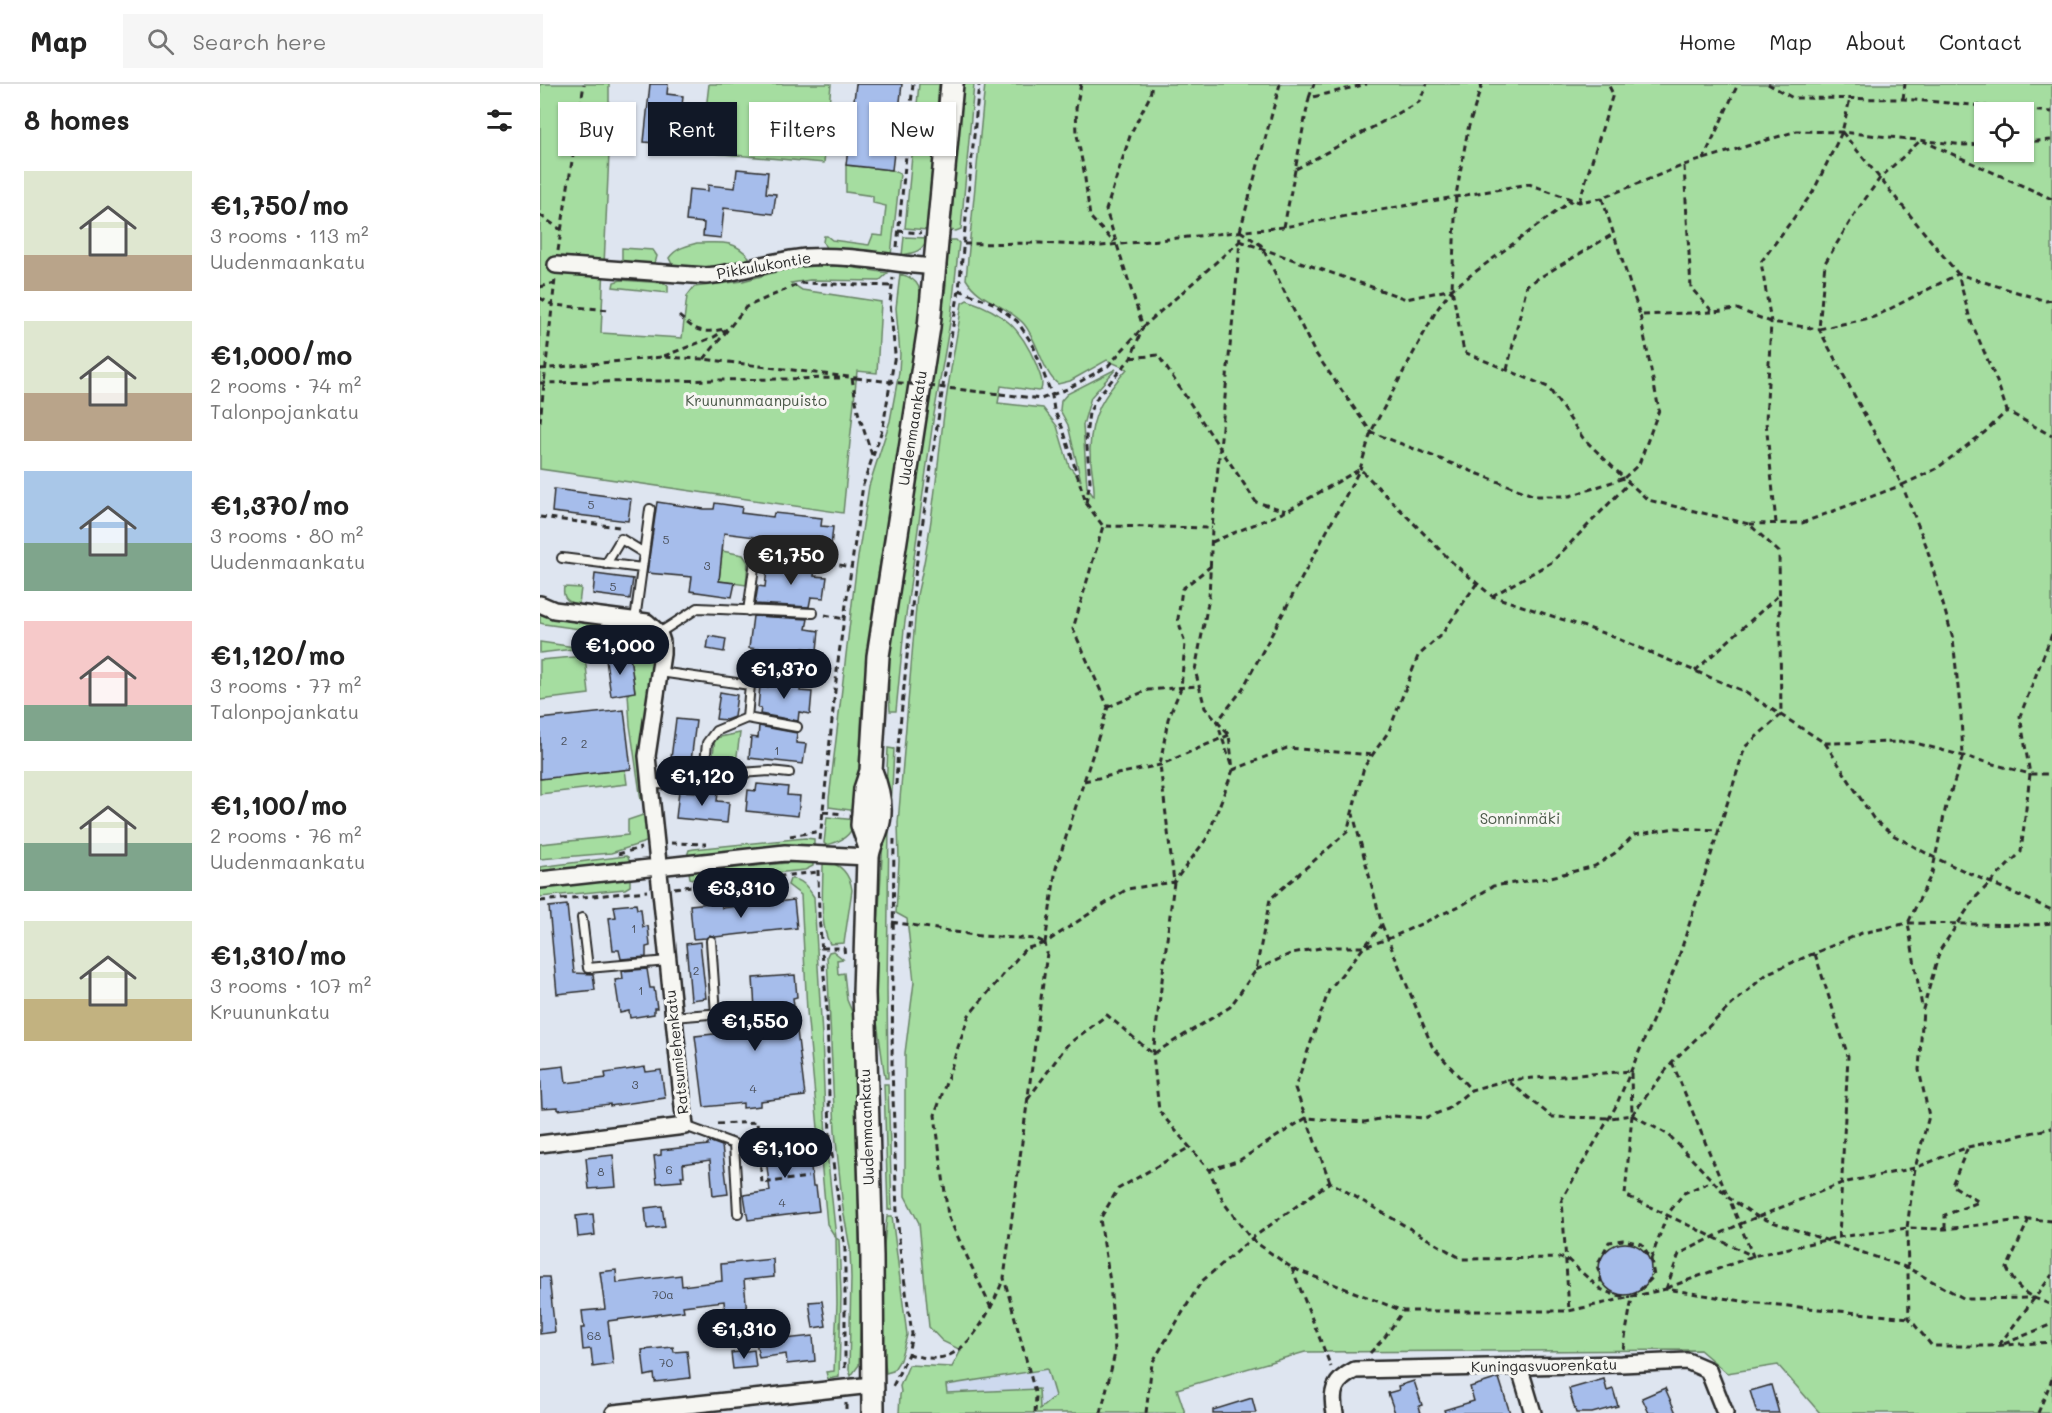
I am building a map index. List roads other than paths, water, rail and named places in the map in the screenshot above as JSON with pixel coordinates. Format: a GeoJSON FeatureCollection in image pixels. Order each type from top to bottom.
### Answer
{"type":"FeatureCollection","features":[{"type":"Feature","properties":{"kind":"main road","name":"Uudenmaankatu"},"geometry":{"type":"LineString","coordinates":[[871,1412],[872,1256],[864,993],[869,851],[878,827],[879,790],[871,771],[879,656],[929,327],[952,84]]}},
{"type":"Feature","properties":{"kind":"street","name":"Pikkulukontie"},"geometry":{"type":"LineString","coordinates":[[556,265],[706,276],[727,274],[808,257],[935,267]]}},
{"type":"Feature","properties":{"kind":"street"},"geometry":{"type":"LineString","coordinates":[[540,603],[554,610],[647,622],[659,633]]}},
{"type":"Feature","properties":{"kind":"street","name":"Ratsumiehenkatu"},"geometry":{"type":"LineString","coordinates":[[540,1144],[685,1126],[647,756],[660,672],[662,642],[659,633]]}},
{"type":"Feature","properties":{"kind":"street"},"geometry":{"type":"LineString","coordinates":[[540,880],[785,853],[869,851]]}},
{"type":"Feature","properties":{"kind":"street","name":"Kuningasvuorenkatu"},"geometry":{"type":"LineString","coordinates":[[1335,1413],[1333,1395],[1337,1383],[1343,1376],[1355,1370],[1688,1361],[1708,1370],[1725,1413]]}},
{"type":"Feature","properties":{"kind":"street"},"geometry":{"type":"LineString","coordinates":[[1519,1366],[1533,1413]]}},
{"type":"Feature","properties":{"kind":"street"},"geometry":{"type":"LineString","coordinates":[[614,1413],[722,1407],[872,1385]]}},
{"type":"Feature","properties":{"kind":"lane"},"geometry":{"type":"LineString","coordinates":[[635,620],[650,509]]}},
{"type":"Feature","properties":{"kind":"lane"},"geometry":{"type":"LineString","coordinates":[[606,564],[621,539],[644,553]]}},
{"type":"Feature","properties":{"kind":"lane"},"geometry":{"type":"LineString","coordinates":[[748,611],[756,554],[818,561]]}},
{"type":"Feature","properties":{"kind":"lane"},"geometry":{"type":"LineString","coordinates":[[562,558],[642,568]]}},
{"type":"Feature","properties":{"kind":"lane"},"geometry":{"type":"LineString","coordinates":[[659,633],[698,608],[813,613]]}},
{"type":"Feature","properties":{"kind":"lane"},"geometry":{"type":"LineString","coordinates":[[660,672],[750,685],[747,718]]}},
{"type":"Feature","properties":{"kind":"lane"},"geometry":{"type":"LineString","coordinates":[[703,785],[707,743],[716,731],[747,718],[797,727]]}},
{"type":"Feature","properties":{"kind":"lane"},"geometry":{"type":"LineString","coordinates":[[650,784],[703,785],[740,773],[770,771],[789,773]]}},
{"type":"Feature","properties":{"kind":"lane"},"geometry":{"type":"LineString","coordinates":[[582,918],[588,968],[668,961]]}},
{"type":"Feature","properties":{"kind":"lane"},"geometry":{"type":"LineString","coordinates":[[711,941],[716,1014]]}},
{"type":"Feature","properties":{"kind":"lane"},"geometry":{"type":"LineString","coordinates":[[673,1017],[746,1011]]}},
{"type":"Feature","properties":{"kind":"lane"},"geometry":{"type":"LineString","coordinates":[[685,1126],[734,1144],[738,1213]]}},
{"type":"Feature","properties":{"kind":"park label","name":"Kruununmaanpuisto"},"geometry":{"type":"Point","coordinates":[756,401]}},
{"type":"Feature","properties":{"kind":"park label","name":"Sonninmäki"},"geometry":{"type":"Point","coordinates":[1520,819]}}]}
